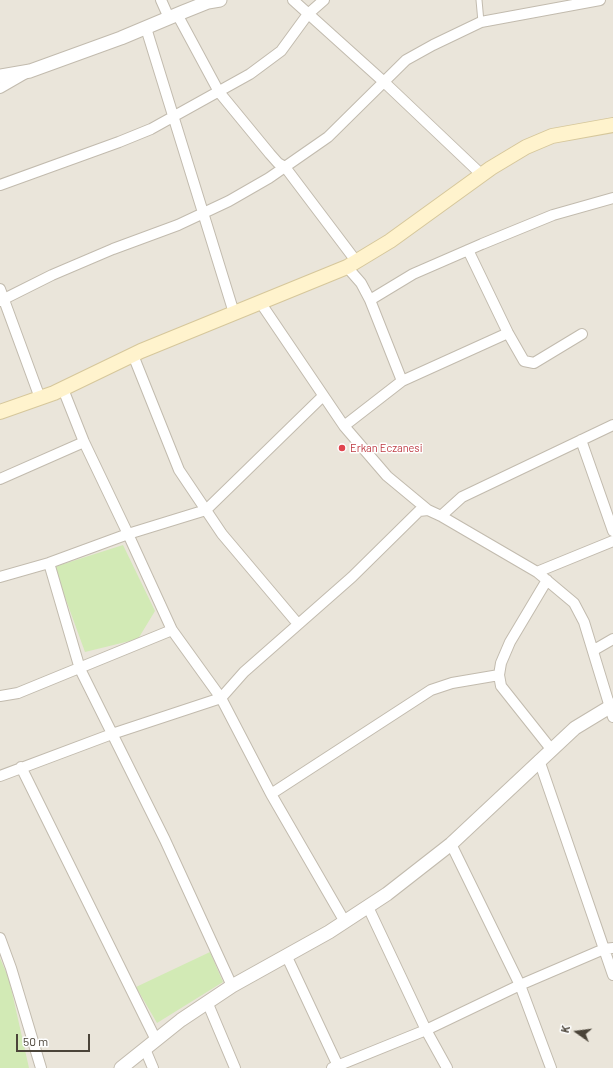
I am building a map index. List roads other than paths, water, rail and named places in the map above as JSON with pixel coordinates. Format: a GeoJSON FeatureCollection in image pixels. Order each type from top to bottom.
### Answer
{"type":"FeatureCollection","features":[{"type":"Feature","properties":{"kind":"main road"},"geometry":{"type":"LineString","coordinates":[[0,412],[63,389],[133,355],[351,264],[390,241],[482,175],[526,147],[552,136],[613,125]]}},
{"type":"Feature","properties":{"kind":"street"},"geometry":{"type":"LineString","coordinates":[[162,0],[219,92],[270,154],[278,163],[285,167],[351,264],[370,300],[402,381]]}},
{"type":"Feature","properties":{"kind":"street"},"geometry":{"type":"LineString","coordinates":[[0,88],[30,71],[146,28],[208,2],[220,0]]}},
{"type":"Feature","properties":{"kind":"street"},"geometry":{"type":"LineString","coordinates":[[293,0],[384,82],[482,175]]}},
{"type":"Feature","properties":{"kind":"street"},"geometry":{"type":"LineString","coordinates":[[0,184],[118,142],[174,117],[219,92],[250,74],[281,50],[308,14],[324,0]]}},
{"type":"Feature","properties":{"kind":"street"},"geometry":{"type":"LineString","coordinates":[[40,398],[1,296],[113,249],[178,225],[229,201],[285,167],[328,137],[406,60],[481,22],[600,0]]}},
{"type":"Feature","properties":{"kind":"street"},"geometry":{"type":"LineString","coordinates":[[146,28],[234,313]]}},
{"type":"Feature","properties":{"kind":"street"},"geometry":{"type":"LineString","coordinates":[[0,76],[30,71]]}},
{"type":"Feature","properties":{"kind":"street"},"geometry":{"type":"LineString","coordinates":[[370,300],[413,274],[468,250],[553,215],[613,198]]}},
{"type":"Feature","properties":{"kind":"street"},"geometry":{"type":"LineString","coordinates":[[468,250],[508,333],[524,361],[531,363],[582,334]]}},
{"type":"Feature","properties":{"kind":"street"},"geometry":{"type":"LineString","coordinates":[[121,1068],[181,1020],[208,1004],[232,986],[287,957],[345,922],[387,894],[450,844],[575,728],[612,710],[594,650],[584,622],[574,603],[538,572],[442,516],[428,510],[387,476],[344,426],[260,302]]}},
{"type":"Feature","properties":{"kind":"street"},"geometry":{"type":"LineString","coordinates":[[344,426],[402,381],[508,333]]}},
{"type":"Feature","properties":{"kind":"street"},"geometry":{"type":"LineString","coordinates":[[133,355],[179,470],[222,534],[298,624]]}},
{"type":"Feature","properties":{"kind":"street"},"geometry":{"type":"LineString","coordinates":[[63,389],[84,442],[172,630],[221,698],[271,794],[345,922]]}},
{"type":"Feature","properties":{"kind":"street"},"geometry":{"type":"LineString","coordinates":[[0,578],[49,563],[128,534],[206,510],[323,396]]}},
{"type":"Feature","properties":{"kind":"street"},"geometry":{"type":"LineString","coordinates":[[442,516],[462,497],[613,425]]}},
{"type":"Feature","properties":{"kind":"street"},"geometry":{"type":"LineString","coordinates":[[581,440],[613,531]]}},
{"type":"Feature","properties":{"kind":"street"},"geometry":{"type":"LineString","coordinates":[[0,479],[84,442]]}},
{"type":"Feature","properties":{"kind":"street"},"geometry":{"type":"LineString","coordinates":[[0,776],[112,734],[221,698],[244,672],[352,577],[419,511],[428,510]]}},
{"type":"Feature","properties":{"kind":"street"},"geometry":{"type":"LineString","coordinates":[[538,572],[613,541]]}},
{"type":"Feature","properties":{"kind":"street"},"geometry":{"type":"LineString","coordinates":[[49,563],[80,669],[165,840],[232,986]]}},
{"type":"Feature","properties":{"kind":"street"},"geometry":{"type":"LineString","coordinates":[[547,580],[510,642],[501,662],[499,675],[502,686],[551,749]]}},
{"type":"Feature","properties":{"kind":"street"},"geometry":{"type":"LineString","coordinates":[[0,696],[18,693],[80,669],[172,630]]}},
{"type":"Feature","properties":{"kind":"street"},"geometry":{"type":"LineString","coordinates":[[594,650],[613,639]]}},
{"type":"Feature","properties":{"kind":"street"},"geometry":{"type":"LineString","coordinates":[[271,794],[432,690],[452,683],[499,675]]}},
{"type":"Feature","properties":{"kind":"street"},"geometry":{"type":"LineString","coordinates":[[539,760],[609,948],[613,975]]}},
{"type":"Feature","properties":{"kind":"street"},"geometry":{"type":"LineString","coordinates":[[21,767],[156,1040]]}},
{"type":"Feature","properties":{"kind":"street"},"geometry":{"type":"LineString","coordinates":[[450,844],[520,986],[550,1068]]}},
{"type":"Feature","properties":{"kind":"street"},"geometry":{"type":"LineString","coordinates":[[368,907],[426,1030],[447,1068]]}},
{"type":"Feature","properties":{"kind":"street"},"geometry":{"type":"LineString","coordinates":[[0,938],[11,968],[41,1068]]}},
{"type":"Feature","properties":{"kind":"street"},"geometry":{"type":"LineString","coordinates":[[287,957],[336,1067],[426,1030],[520,986],[609,948]]}},
{"type":"Feature","properties":{"kind":"street"},"geometry":{"type":"LineString","coordinates":[[208,1004],[235,1068]]}},
{"type":"Feature","properties":{"kind":"street"},"geometry":{"type":"LineString","coordinates":[[145,1049],[153,1068]]}},
{"type":"Feature","properties":{"kind":"lane"},"geometry":{"type":"LineString","coordinates":[[479,0],[481,22]]}},
{"type":"Feature","properties":{"kind":"place","name":"Erkan Eczanesi"},"geometry":{"type":"Point","coordinates":[342,448]}}]}
